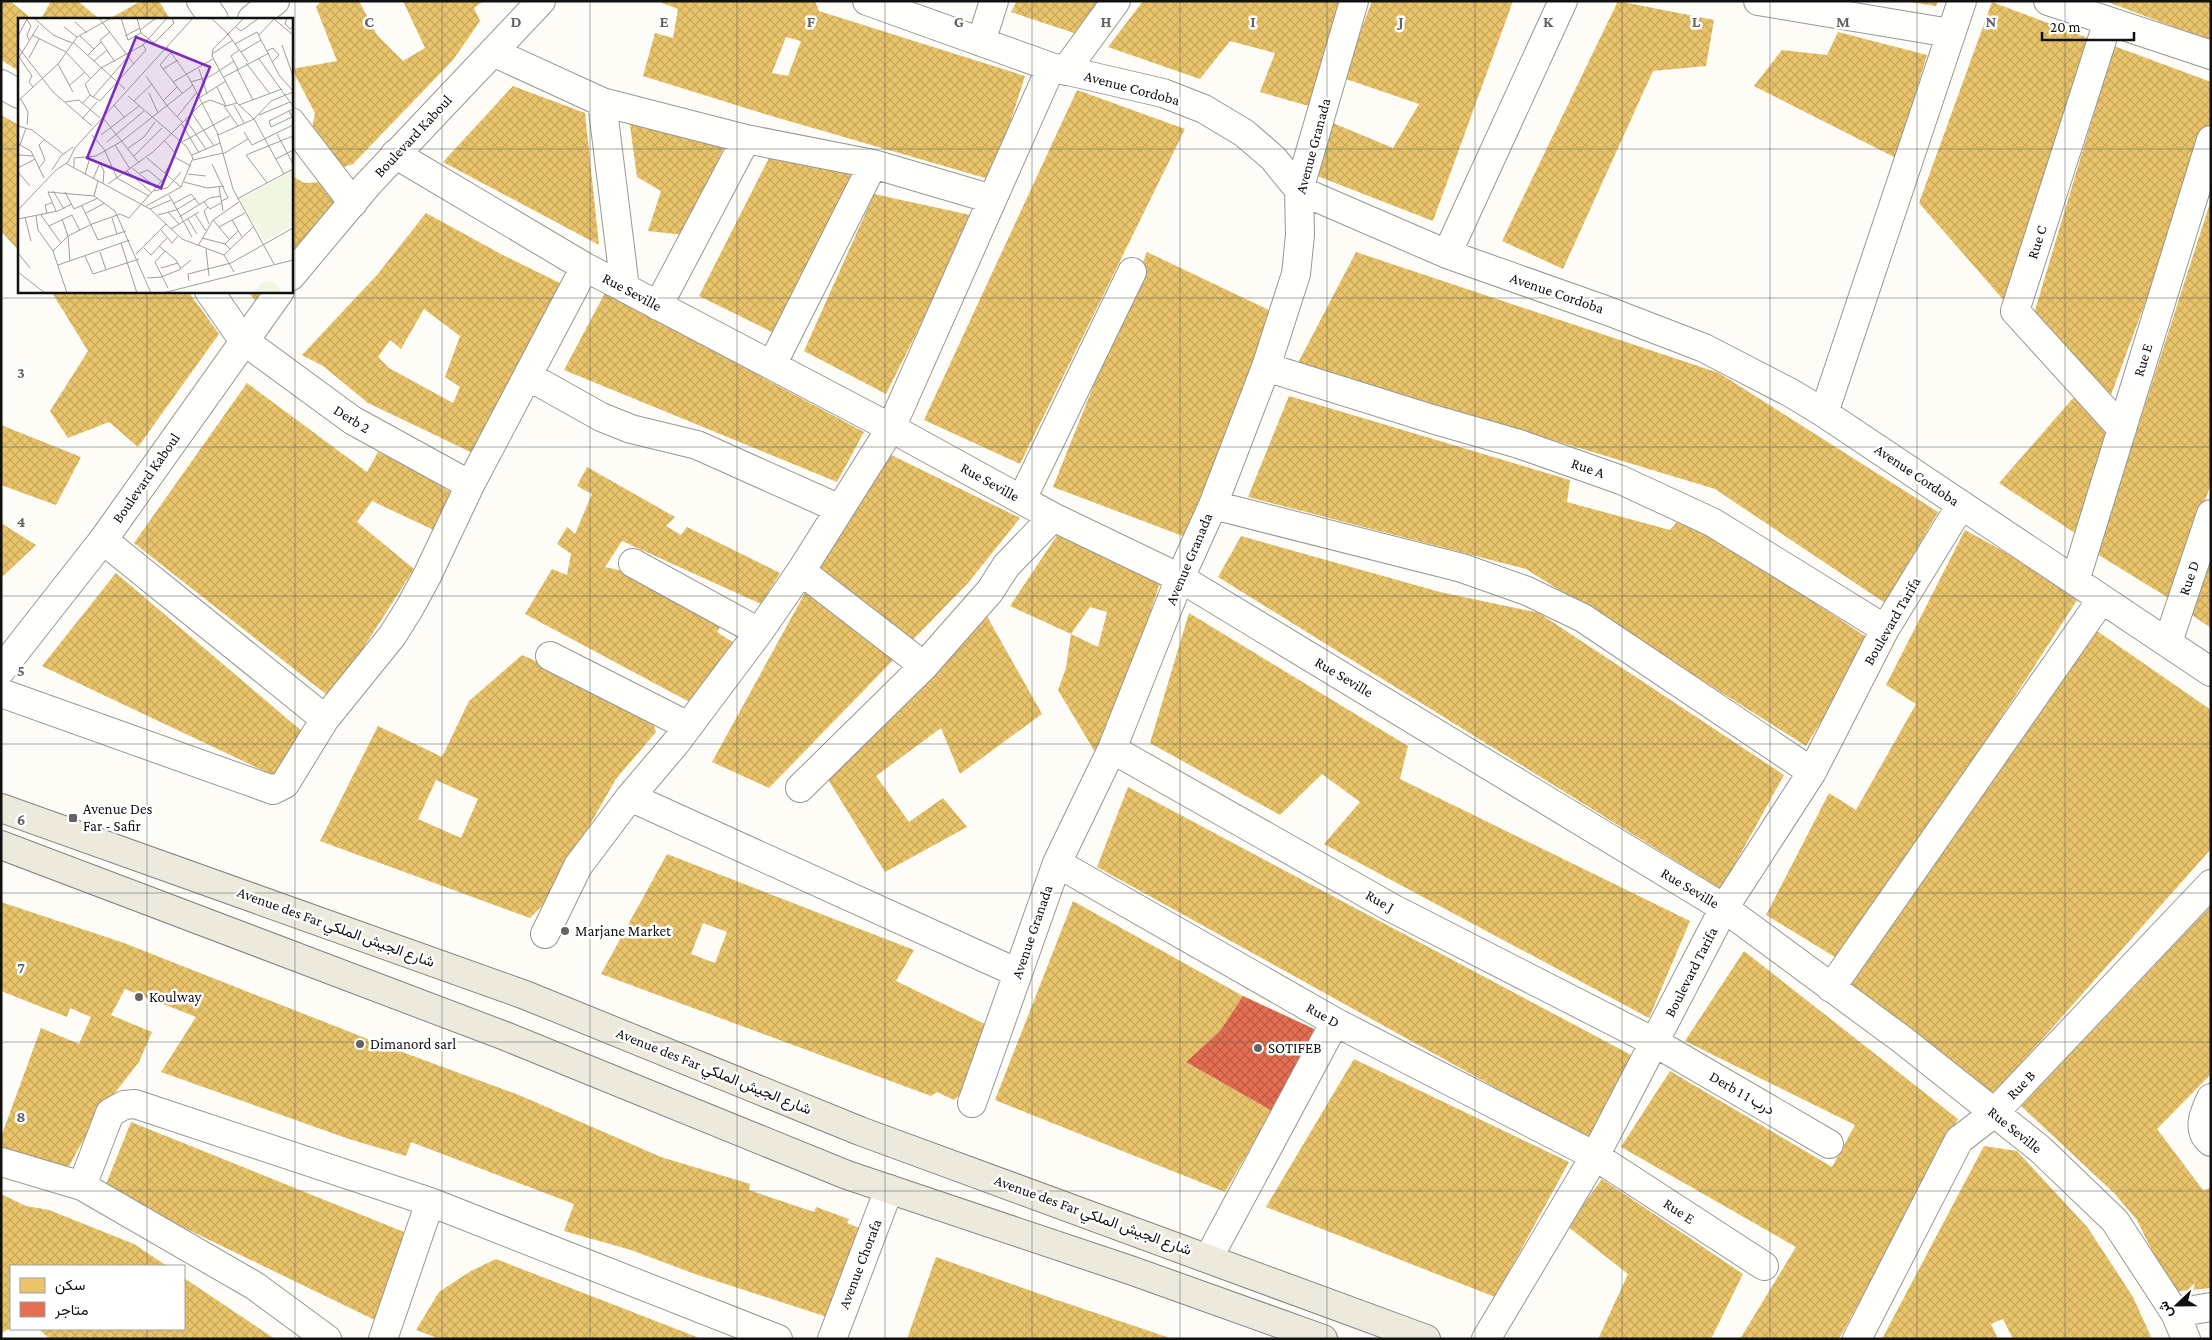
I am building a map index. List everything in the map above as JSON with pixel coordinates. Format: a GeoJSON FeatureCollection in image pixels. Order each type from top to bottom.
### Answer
{"type":"FeatureCollection","features":[{"type":"Feature","properties":{"kind":"main road","name":"Avenue des Far شارع الجيش الملكي"},"geometry":{"type":"LineString","coordinates":[[1,808],[524,995],[860,1130],[1209,1257],[1426,1339]]}},
{"type":"Feature","properties":{"kind":"main road"},"geometry":{"type":"LineString","coordinates":[[1,845],[505,1036],[847,1175],[1261,1315],[1323,1339]]}},
{"type":"Feature","properties":{"kind":"street"},"geometry":{"type":"LineString","coordinates":[[201,1],[213,18]]}},
{"type":"Feature","properties":{"kind":"street"},"geometry":{"type":"LineString","coordinates":[[253,18],[275,1]]}},
{"type":"Feature","properties":{"kind":"street","name":"Boulevard Kaboul"},"geometry":{"type":"LineString","coordinates":[[292,275],[396,154],[541,1]]}},
{"type":"Feature","properties":{"kind":"street","name":"Avenue Cordoba"},"geometry":{"type":"LineString","coordinates":[[867,1],[1058,69],[1163,93],[1204,109],[1244,133],[1274,158],[1299,190],[1447,254],[1608,311],[1704,348],[1791,393],[1824,413],[2211,672]]}},
{"type":"Feature","properties":{"kind":"street"},"geometry":{"type":"LineString","coordinates":[[981,42],[994,1]]}},
{"type":"Feature","properties":{"kind":"street"},"geometry":{"type":"LineString","coordinates":[[545,934],[578,866],[759,632],[801,571],[892,428],[992,199],[1058,69],[1116,1]]}},
{"type":"Feature","properties":{"kind":"street","name":"Avenue Granada"},"geometry":{"type":"LineString","coordinates":[[972,1103],[1057,863],[1112,749],[1180,578],[1213,506],[1266,367],[1296,274],[1300,235],[1299,190],[1354,1]]}},
{"type":"Feature","properties":{"kind":"street"},"geometry":{"type":"LineString","coordinates":[[1447,254],[1563,1]]}},
{"type":"Feature","properties":{"kind":"street"},"geometry":{"type":"LineString","coordinates":[[1758,1],[1950,33]]}},
{"type":"Feature","properties":{"kind":"street"},"geometry":{"type":"LineString","coordinates":[[1824,413],[1962,1]]}},
{"type":"Feature","properties":{"kind":"street"},"geometry":{"type":"LineString","coordinates":[[2048,1],[2211,55]]}},
{"type":"Feature","properties":{"kind":"street","name":"Rue C"},"geometry":{"type":"LineString","coordinates":[[2108,21],[2015,311],[2122,429]]}},
{"type":"Feature","properties":{"kind":"street"},"geometry":{"type":"LineString","coordinates":[[493,52],[602,102],[746,139],[873,164],[992,199]]}},
{"type":"Feature","properties":{"kind":"street"},"geometry":{"type":"LineString","coordinates":[[1,84],[18,93]]}},
{"type":"Feature","properties":{"kind":"street"},"geometry":{"type":"LineString","coordinates":[[602,102],[625,288]]}},
{"type":"Feature","properties":{"kind":"street"},"geometry":{"type":"LineString","coordinates":[[292,123],[353,203]]}},
{"type":"Feature","properties":{"kind":"street"},"geometry":{"type":"LineString","coordinates":[[658,306],[746,139]]}},
{"type":"Feature","properties":{"kind":"street","name":"Rue E"},"geometry":{"type":"LineString","coordinates":[[2076,581],[2211,140]]}},
{"type":"Feature","properties":{"kind":"street","name":"Rue Seville"},"geometry":{"type":"LineString","coordinates":[[396,154],[585,266],[658,306],[892,428],[1053,517],[1180,578],[1724,908],[1904,1041],[2040,1149],[2115,1221],[2175,1313],[2186,1339]]}},
{"type":"Feature","properties":{"kind":"street"},"geometry":{"type":"LineString","coordinates":[[772,365],[873,164]]}},
{"type":"Feature","properties":{"kind":"street"},"geometry":{"type":"LineString","coordinates":[[1,693],[273,790],[285,784],[324,719],[392,636],[427,576],[470,485],[585,266]]}},
{"type":"Feature","properties":{"kind":"street"},"geometry":{"type":"LineString","coordinates":[[1022,500],[1132,272]]}},
{"type":"Feature","properties":{"kind":"street","name":"Derb 2"},"geometry":{"type":"LineString","coordinates":[[210,292],[243,340],[352,420],[470,485]]}},
{"type":"Feature","properties":{"kind":"street","name":"Boulevard Kaboul"},"geometry":{"type":"LineString","coordinates":[[3,666],[103,540],[243,340],[279,292]]}},
{"type":"Feature","properties":{"kind":"street","name":"Rue A"},"geometry":{"type":"LineString","coordinates":[[1266,367],[1432,420],[1519,444],[1621,480],[1712,522],[1885,629]]}},
{"type":"Feature","properties":{"kind":"street"},"geometry":{"type":"LineString","coordinates":[[528,376],[601,417],[631,429],[697,445],[840,509]]}},
{"type":"Feature","properties":{"kind":"street","name":"Boulevard Tarifa"},"geometry":{"type":"LineString","coordinates":[[1486,1339],[1595,1156],[1724,908],[1812,772],[1885,629],[1961,505]]}},
{"type":"Feature","properties":{"kind":"street"},"geometry":{"type":"LineString","coordinates":[[1213,506],[1462,568],[1527,591],[1583,618],[1812,772]]}},
{"type":"Feature","properties":{"kind":"street","name":"Rue D"},"geometry":{"type":"LineString","coordinates":[[2168,642],[2211,514]]}},
{"type":"Feature","properties":{"kind":"street"},"geometry":{"type":"LineString","coordinates":[[800,788],[924,666],[990,591],[1006,566],[1053,517]]}},
{"type":"Feature","properties":{"kind":"street"},"geometry":{"type":"LineString","coordinates":[[103,540],[324,719]]}},
{"type":"Feature","properties":{"kind":"street"},"geometry":{"type":"LineString","coordinates":[[633,563],[759,632]]}},
{"type":"Feature","properties":{"kind":"street"},"geometry":{"type":"LineString","coordinates":[[801,571],[924,666]]}},
{"type":"Feature","properties":{"kind":"street"},"geometry":{"type":"LineString","coordinates":[[1831,988],[2102,599]]}},
{"type":"Feature","properties":{"kind":"street"},"geometry":{"type":"LineString","coordinates":[[550,656],[688,726]]}},
{"type":"Feature","properties":{"kind":"street","name":"Rue J"},"geometry":{"type":"LineString","coordinates":[[1112,749],[1392,908],[1654,1042]]}},
{"type":"Feature","properties":{"kind":"street"},"geometry":{"type":"LineString","coordinates":[[630,797],[1018,973]]}},
{"type":"Feature","properties":{"kind":"street","name":"Rue D"},"geometry":{"type":"LineString","coordinates":[[1057,863],[1335,1022],[1595,1156]]}},
{"type":"Feature","properties":{"kind":"street","name":"Rue B"},"geometry":{"type":"LineString","coordinates":[[1857,1339],[1959,1140],[1994,1113],[2211,884]]}},
{"type":"Feature","properties":{"kind":"street"},"geometry":{"type":"LineString","coordinates":[[1209,1257],[1335,1022]]}},
{"type":"Feature","properties":{"kind":"street","name":"Derb 1 درب 1"},"geometry":{"type":"LineString","coordinates":[[1654,1042],[1829,1144]]}},
{"type":"Feature","properties":{"kind":"street"},"geometry":{"type":"LineString","coordinates":[[2211,1098],[2202,1122],[2203,1131],[2211,1142]]}},
{"type":"Feature","properties":{"kind":"street"},"geometry":{"type":"LineString","coordinates":[[82,1186],[110,1113],[124,1104],[135,1104],[430,1202],[778,1339]]}},
{"type":"Feature","properties":{"kind":"street","name":"Rue E"},"geometry":{"type":"LineString","coordinates":[[1595,1156],[1764,1266]]}},
{"type":"Feature","properties":{"kind":"street"},"geometry":{"type":"LineString","coordinates":[[1,1162],[82,1186],[255,1286],[327,1339]]}},
{"type":"Feature","properties":{"kind":"street","name":"Avenue Chorafa"},"geometry":{"type":"LineString","coordinates":[[832,1339],[889,1189]]}},
{"type":"Feature","properties":{"kind":"street"},"geometry":{"type":"LineString","coordinates":[[383,1339],[430,1202]]}},
{"type":"Feature","properties":{"kind":"street"},"geometry":{"type":"LineString","coordinates":[[2175,1313],[2211,1307]]}},
{"type":"Feature","properties":{"kind":"building: سكن"},"geometry":{"type":"Polygon","coordinates":[[[1,1],[10,1],[31,18],[18,18],[18,70],[1,60],[1,1]]]}},
{"type":"Feature","properties":{"kind":"building: سكن"},"geometry":{"type":"Polygon","coordinates":[[[51,1],[78,1],[98,18],[42,18],[51,1]]]}},
{"type":"Feature","properties":{"kind":"building: سكن"},"geometry":{"type":"Polygon","coordinates":[[[141,1],[159,1],[169,18],[111,18],[141,1]]]}},
{"type":"Feature","properties":{"kind":"building: سكن"},"geometry":{"type":"Polygon","coordinates":[[[321,1],[359,1],[377,35],[403,61],[425,48],[403,1],[484,1],[474,8],[480,21],[453,60],[353,164],[338,169],[311,133],[315,113],[292,69],[337,61],[316,7],[321,1]]]}},
{"type":"Feature","properties":{"kind":"building: سكن"},"geometry":{"type":"Polygon","coordinates":[[[663,1],[815,1],[819,11],[1025,76],[992,180],[768,115],[643,76],[655,33],[673,38],[678,9],[662,3],[663,1]],[[786,37],[772,73],[788,76],[801,41],[786,37]]]}},
{"type":"Feature","properties":{"kind":"building: سكن"},"geometry":{"type":"Polygon","coordinates":[[[1017,1],[1106,1],[1080,35],[1011,12],[1017,1]]]}},
{"type":"Feature","properties":{"kind":"building: سكن"},"geometry":{"type":"Polygon","coordinates":[[[1143,1],[1341,1],[1319,109],[1260,92],[1275,53],[1230,41],[1200,79],[1108,47],[1143,1]]]}},
{"type":"Feature","properties":{"kind":"building: سكن"},"geometry":{"type":"Polygon","coordinates":[[[1372,1],[1513,1],[1433,221],[1312,174],[1333,123],[1393,148],[1419,104],[1343,78],[1372,1]]]}},
{"type":"Feature","properties":{"kind":"building: سكن"},"geometry":{"type":"Polygon","coordinates":[[[1618,1],[1714,20],[1706,66],[1653,71],[1563,269],[1502,241],[1618,1]]]}},
{"type":"Feature","properties":{"kind":"building: سكن"},"geometry":{"type":"Polygon","coordinates":[[[1903,1],[1938,1],[1936,6],[1903,1]]]}},
{"type":"Feature","properties":{"kind":"building: سكن"},"geometry":{"type":"Polygon","coordinates":[[[2105,1],[2211,1],[2211,41],[2105,1]]]}},
{"type":"Feature","properties":{"kind":"building: سكن"},"geometry":{"type":"Polygon","coordinates":[[[1992,2],[2096,41],[2007,304],[1919,203],[1992,2]]]}},
{"type":"Feature","properties":{"kind":"building: سكن"},"geometry":{"type":"Polygon","coordinates":[[[1838,32],[1927,55],[1896,158],[1754,86],[1782,50],[1827,55],[1838,32]]]}},
{"type":"Feature","properties":{"kind":"building: سكن"},"geometry":{"type":"Polygon","coordinates":[[[2114,46],[2211,82],[2211,125],[2108,403],[2033,317],[2114,46]]]}},
{"type":"Feature","properties":{"kind":"building: سكن"},"geometry":{"type":"Polygon","coordinates":[[[513,86],[585,113],[599,245],[443,162],[513,86]]]}},
{"type":"Feature","properties":{"kind":"building: سكن"},"geometry":{"type":"Polygon","coordinates":[[[1077,90],[1185,129],[1020,464],[924,420],[1077,90]]]}},
{"type":"Feature","properties":{"kind":"building: سكن"},"geometry":{"type":"Polygon","coordinates":[[[1,115],[18,124],[18,250],[1,231],[1,115]]]}},
{"type":"Feature","properties":{"kind":"building: سكن"},"geometry":{"type":"Polygon","coordinates":[[[629,118],[725,145],[684,235],[648,231],[661,191],[637,177],[629,118]]]}},
{"type":"Feature","properties":{"kind":"building: سكن"},"geometry":{"type":"Polygon","coordinates":[[[772,152],[859,175],[778,335],[699,296],[772,152]]]}},
{"type":"Feature","properties":{"kind":"building: سكن"},"geometry":{"type":"Polygon","coordinates":[[[292,176],[304,183],[330,182],[338,198],[292,263],[292,176]]]}},
{"type":"Feature","properties":{"kind":"building: سكن"},"geometry":{"type":"Polygon","coordinates":[[[874,194],[975,216],[886,394],[804,351],[874,194]]]}},
{"type":"Feature","properties":{"kind":"building: سكن"},"geometry":{"type":"Polygon","coordinates":[[[2210,203],[2211,483],[2172,600],[2097,554],[2210,203]]]}},
{"type":"Feature","properties":{"kind":"building: سكن"},"geometry":{"type":"Polygon","coordinates":[[[426,213],[501,254],[568,287],[479,456],[368,403],[323,366],[302,355],[377,275],[426,213]],[[424,309],[401,349],[390,340],[378,357],[389,368],[453,403],[460,387],[445,377],[460,336],[424,309]]]}},
{"type":"Feature","properties":{"kind":"building: سكن"},"geometry":{"type":"Polygon","coordinates":[[[1147,252],[1271,311],[1188,538],[1053,487],[1147,252]]]}},
{"type":"Feature","properties":{"kind":"building: سكن"},"geometry":{"type":"Polygon","coordinates":[[[1356,252],[1719,373],[1938,512],[1885,603],[1715,489],[1298,363],[1356,252]]]}},
{"type":"Feature","properties":{"kind":"building: سكن"},"geometry":{"type":"Polygon","coordinates":[[[52,292],[189,292],[219,334],[138,447],[109,422],[68,438],[50,411],[88,351],[52,292]]]}},
{"type":"Feature","properties":{"kind":"building: سكن"},"geometry":{"type":"Polygon","coordinates":[[[249,292],[271,292],[260,308],[249,292]]]}},
{"type":"Feature","properties":{"kind":"building: سكن"},"geometry":{"type":"Polygon","coordinates":[[[605,293],[864,432],[837,482],[564,370],[605,293]]]}},
{"type":"Feature","properties":{"kind":"building: سكن"},"geometry":{"type":"Polygon","coordinates":[[[247,383],[367,472],[378,452],[408,466],[458,497],[440,533],[372,501],[357,522],[414,569],[331,698],[134,543],[247,383]]]}},
{"type":"Feature","properties":{"kind":"building: سكن"},"geometry":{"type":"Polygon","coordinates":[[[2081,389],[2115,436],[2084,539],[1999,483],[2081,389]]]}},
{"type":"Feature","properties":{"kind":"building: سكن"},"geometry":{"type":"Polygon","coordinates":[[[1289,396],[1570,480],[1567,502],[1670,530],[1683,515],[1871,640],[1806,746],[1526,569],[1248,497],[1289,396]]]}},
{"type":"Feature","properties":{"kind":"building: سكن"},"geometry":{"type":"Polygon","coordinates":[[[1,425],[81,457],[56,505],[1,485],[1,425]]]}},
{"type":"Feature","properties":{"kind":"building: سكن"},"geometry":{"type":"Polygon","coordinates":[[[883,451],[1020,518],[968,583],[769,788],[712,762],[883,451]]]}},
{"type":"Feature","properties":{"kind":"building: سكن"},"geometry":{"type":"Polygon","coordinates":[[[587,467],[675,517],[666,526],[681,535],[687,527],[780,573],[761,604],[622,541],[605,567],[632,573],[727,617],[717,632],[737,645],[697,706],[525,614],[552,569],[567,575],[571,554],[557,544],[567,527],[575,534],[592,494],[577,486],[587,467]]]}},
{"type":"Feature","properties":{"kind":"building: سكن"},"geometry":{"type":"Polygon","coordinates":[[[1,523],[36,545],[1,578],[1,523]]]}},
{"type":"Feature","properties":{"kind":"building: سكن"},"geometry":{"type":"Polygon","coordinates":[[[1965,530],[2081,594],[1843,962],[1766,915],[1829,793],[1856,810],[1916,704],[1886,685],[1965,530]]]}},
{"type":"Feature","properties":{"kind":"building: سكن"},"geometry":{"type":"Polygon","coordinates":[[[1060,531],[1160,583],[1123,694],[1095,752],[1058,690],[1066,668],[1071,634],[1010,606],[1060,531]],[[1090,607],[1071,634],[1098,647],[1107,612],[1090,607]]]}},
{"type":"Feature","properties":{"kind":"building: سكن"},"geometry":{"type":"Polygon","coordinates":[[[1241,536],[1440,592],[1539,613],[1784,775],[1721,889],[1218,577],[1241,536]]]}},
{"type":"Feature","properties":{"kind":"building: سكن"},"geometry":{"type":"Polygon","coordinates":[[[2211,560],[2211,628],[2192,615],[2211,560]]]}},
{"type":"Feature","properties":{"kind":"building: سكن"},"geometry":{"type":"Polygon","coordinates":[[[116,573],[304,733],[279,778],[42,666],[116,573]]]}},
{"type":"Feature","properties":{"kind":"building: سكن"},"geometry":{"type":"Polygon","coordinates":[[[984,611],[1042,714],[960,774],[941,728],[876,776],[909,822],[943,798],[967,827],[885,872],[824,773],[984,611]]]}},
{"type":"Feature","properties":{"kind":"building: سكن"},"geometry":{"type":"Polygon","coordinates":[[[1189,613],[1408,746],[1400,779],[1690,921],[1649,1018],[1324,844],[1360,802],[1322,774],[1280,815],[1150,743],[1189,613]]]}},
{"type":"Feature","properties":{"kind":"building: سكن"},"geometry":{"type":"Polygon","coordinates":[[[2097,631],[2211,710],[2211,849],[1989,1099],[1844,989],[2097,631]]]}},
{"type":"Feature","properties":{"kind":"building: سكن"},"geometry":{"type":"Polygon","coordinates":[[[522,655],[649,711],[656,732],[616,779],[545,903],[530,918],[320,841],[378,726],[442,757],[469,701],[522,655]],[[436,780],[418,819],[461,838],[478,799],[436,780]]]}},
{"type":"Feature","properties":{"kind":"building: سكن"},"geometry":{"type":"Polygon","coordinates":[[[1128,787],[1633,1056],[1592,1141],[1097,867],[1128,787]]]}},
{"type":"Feature","properties":{"kind":"building: سكن"},"geometry":{"type":"Polygon","coordinates":[[[667,854],[914,950],[896,981],[989,1026],[966,1089],[954,1100],[937,1092],[931,1096],[601,974],[667,854]],[[703,923],[691,954],[715,963],[727,932],[703,923]]]}},
{"type":"Feature","properties":{"kind":"building: سكن"},"geometry":{"type":"Polygon","coordinates":[[[1073,901],[1243,996],[1220,1031],[1186,1062],[1272,1111],[1225,1192],[995,1100],[1073,901]]]}},
{"type":"Feature","properties":{"kind":"building: سكن"},"geometry":{"type":"Polygon","coordinates":[[[1,902],[124,943],[383,1045],[519,1095],[661,1157],[750,1184],[749,1190],[814,1212],[816,1207],[849,1219],[847,1223],[859,1228],[827,1317],[695,1274],[631,1250],[564,1231],[574,1204],[411,1142],[406,1156],[349,1139],[161,1072],[196,1017],[125,989],[111,1015],[152,1032],[139,1062],[96,1117],[68,1168],[1,1147],[1,1137],[41,1028],[79,1044],[91,1017],[70,1008],[67,1017],[1,991],[1,902]]]}},
{"type":"Feature","properties":{"kind":"building: سكن"},"geometry":{"type":"Polygon","coordinates":[[[2211,906],[2211,1074],[2157,1129],[2203,1190],[2211,1188],[2211,1288],[2172,1292],[2137,1220],[2114,1193],[2021,1106],[2211,906]]]}},
{"type":"Feature","properties":{"kind":"building: سكن"},"geometry":{"type":"Polygon","coordinates":[[[1744,951],[1958,1119],[1923,1188],[1839,1339],[1740,1339],[1796,1247],[1621,1147],[1670,1071],[1832,1167],[1855,1125],[1685,1041],[1744,951]]]}},
{"type":"Feature","properties":{"kind":"building: سكن"},"geometry":{"type":"Polygon","coordinates":[[[1354,1059],[1569,1162],[1495,1297],[1266,1207],[1354,1059]]]}},
{"type":"Feature","properties":{"kind":"building: سكن"},"geometry":{"type":"Polygon","coordinates":[[[131,1122],[404,1232],[379,1322],[104,1189],[131,1122]]]}},
{"type":"Feature","properties":{"kind":"building: سكن"},"geometry":{"type":"Polygon","coordinates":[[[1984,1146],[2017,1151],[2088,1228],[2133,1297],[2152,1339],[2013,1339],[2003,1319],[1991,1324],[1998,1339],[1882,1339],[1984,1146]]]}},
{"type":"Feature","properties":{"kind":"building: سكن"},"geometry":{"type":"Polygon","coordinates":[[[1602,1179],[1743,1274],[1711,1339],[1598,1339],[1628,1274],[1567,1226],[1602,1179]]]}},
{"type":"Feature","properties":{"kind":"building: سكن"},"geometry":{"type":"Polygon","coordinates":[[[1,1194],[26,1206],[49,1210],[134,1244],[166,1265],[10,1265],[10,1328],[1,1333],[1,1194]]]}},
{"type":"Feature","properties":{"kind":"building: سكن"},"geometry":{"type":"Polygon","coordinates":[[[936,1257],[1054,1299],[1173,1339],[907,1339],[936,1257]]]}},
{"type":"Feature","properties":{"kind":"building: سكن"},"geometry":{"type":"Polygon","coordinates":[[[496,1259],[702,1339],[440,1339],[416,1330],[439,1292],[471,1271],[496,1259]]]}},
{"type":"Feature","properties":{"kind":"building: سكن"},"geometry":{"type":"Polygon","coordinates":[[[185,1279],[275,1339],[50,1339],[40,1330],[185,1330],[185,1279]]]}},
{"type":"Feature","properties":{"kind":"building: متاجر","name":"SOTIFEB"},"geometry":{"type":"Polygon","coordinates":[[[1243,996],[1325,1034],[1272,1111],[1186,1062],[1220,1031],[1243,996]]]}},
{"type":"Feature","properties":{"kind":"place","name":"Avenue Des Far - Safir"},"geometry":{"type":"Point","coordinates":[73,818]}},
{"type":"Feature","properties":{"kind":"place","name":"Marjane Market"},"geometry":{"type":"Point","coordinates":[565,931]}},
{"type":"Feature","properties":{"kind":"place","name":"Koulway"},"geometry":{"type":"Point","coordinates":[139,997]}},
{"type":"Feature","properties":{"kind":"place","name":"Dimanord sarl"},"geometry":{"type":"Point","coordinates":[360,1044]}},
{"type":"Feature","properties":{"kind":"place","name":"SOTIFEB"},"geometry":{"type":"Point","coordinates":[1258,1048]}}]}
